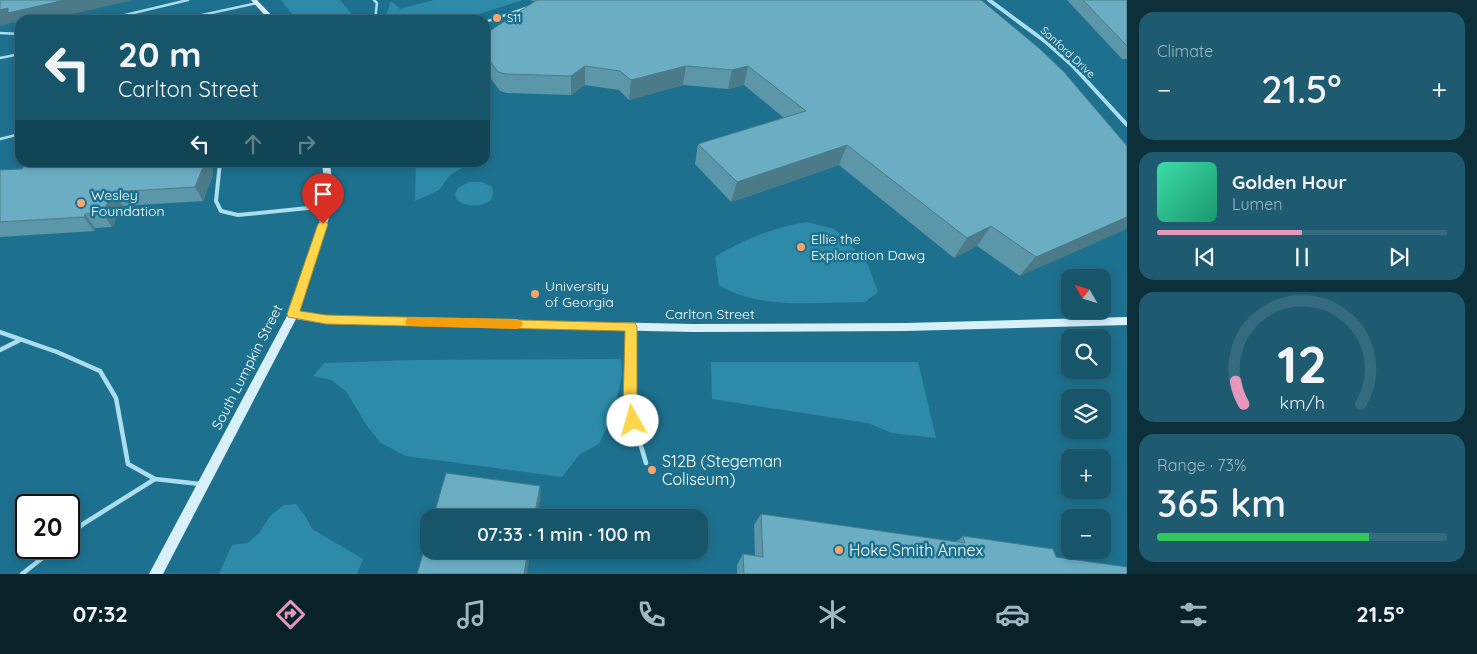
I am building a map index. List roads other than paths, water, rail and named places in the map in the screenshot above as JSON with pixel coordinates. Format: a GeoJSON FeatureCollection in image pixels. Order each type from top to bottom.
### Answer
{"type":"FeatureCollection","features":[{"type":"Feature","properties":{"kind":"street","name":"Sanford Drive"},"geometry":{"type":"LineString","coordinates":[[989,0],[1046,42],[1072,65],[1127,125]]}},
{"type":"Feature","properties":{"kind":"street"},"geometry":{"type":"LineString","coordinates":[[256,1],[269,15]]}},
{"type":"Feature","properties":{"kind":"street","name":"South Lumpkin Street"},"geometry":{"type":"LineString","coordinates":[[156,574],[293,314],[330,202],[326,167]]}},
{"type":"Feature","properties":{"kind":"street","name":"Carlton Street"},"geometry":{"type":"LineString","coordinates":[[293,314],[326,320],[631,327],[896,327],[1127,321]]}},
{"type":"Feature","properties":{"kind":"lane"},"geometry":{"type":"LineString","coordinates":[[125,15],[188,0]]}},
{"type":"Feature","properties":{"kind":"lane"},"geometry":{"type":"LineString","coordinates":[[374,0],[377,3],[376,15]]}},
{"type":"Feature","properties":{"kind":"lane"},"geometry":{"type":"LineString","coordinates":[[199,15],[256,1]]}},
{"type":"Feature","properties":{"kind":"lane"},"geometry":{"type":"LineString","coordinates":[[490,20],[534,5]]}},
{"type":"Feature","properties":{"kind":"lane"},"geometry":{"type":"LineString","coordinates":[[0,34],[15,34]]}},
{"type":"Feature","properties":{"kind":"lane"},"geometry":{"type":"LineString","coordinates":[[0,58],[15,55]]}},
{"type":"Feature","properties":{"kind":"lane"},"geometry":{"type":"LineString","coordinates":[[0,139],[15,135]]}},
{"type":"Feature","properties":{"kind":"lane"},"geometry":{"type":"LineString","coordinates":[[219,167],[216,201],[221,211],[238,214],[328,206]]}},
{"type":"Feature","properties":{"kind":"lane"},"geometry":{"type":"LineString","coordinates":[[631,327],[630,409],[646,463]]}},
{"type":"Feature","properties":{"kind":"lane"},"geometry":{"type":"LineString","coordinates":[[0,332],[57,352],[100,371],[116,398],[128,464],[155,479],[203,484]]}},
{"type":"Feature","properties":{"kind":"lane"},"geometry":{"type":"LineString","coordinates":[[0,350],[21,340]]}},
{"type":"Feature","properties":{"kind":"lane"},"geometry":{"type":"LineString","coordinates":[[80,527],[155,479]]}},
{"type":"Feature","properties":{"kind":"lane"},"geometry":{"type":"LineString","coordinates":[[22,574],[41,559]]}},
{"type":"Feature","properties":{"kind":"place","name":"S11"},"geometry":{"type":"Point","coordinates":[497,18]}},
{"type":"Feature","properties":{"kind":"place","name":"Wesley Foundation"},"geometry":{"type":"Point","coordinates":[81,203]}},
{"type":"Feature","properties":{"kind":"place","name":"Ellie the Exploration Dawg"},"geometry":{"type":"Point","coordinates":[801,247]}},
{"type":"Feature","properties":{"kind":"place","name":"University of Georgia"},"geometry":{"type":"Point","coordinates":[535,294]}},
{"type":"Feature","properties":{"kind":"place","name":"S12B (Stegeman Coliseum)"},"geometry":{"type":"Point","coordinates":[652,470]}},
{"type":"Feature","properties":{"kind":"place","name":"Hoke Smith Annex"},"geometry":{"type":"Point","coordinates":[839,550]}}]}
